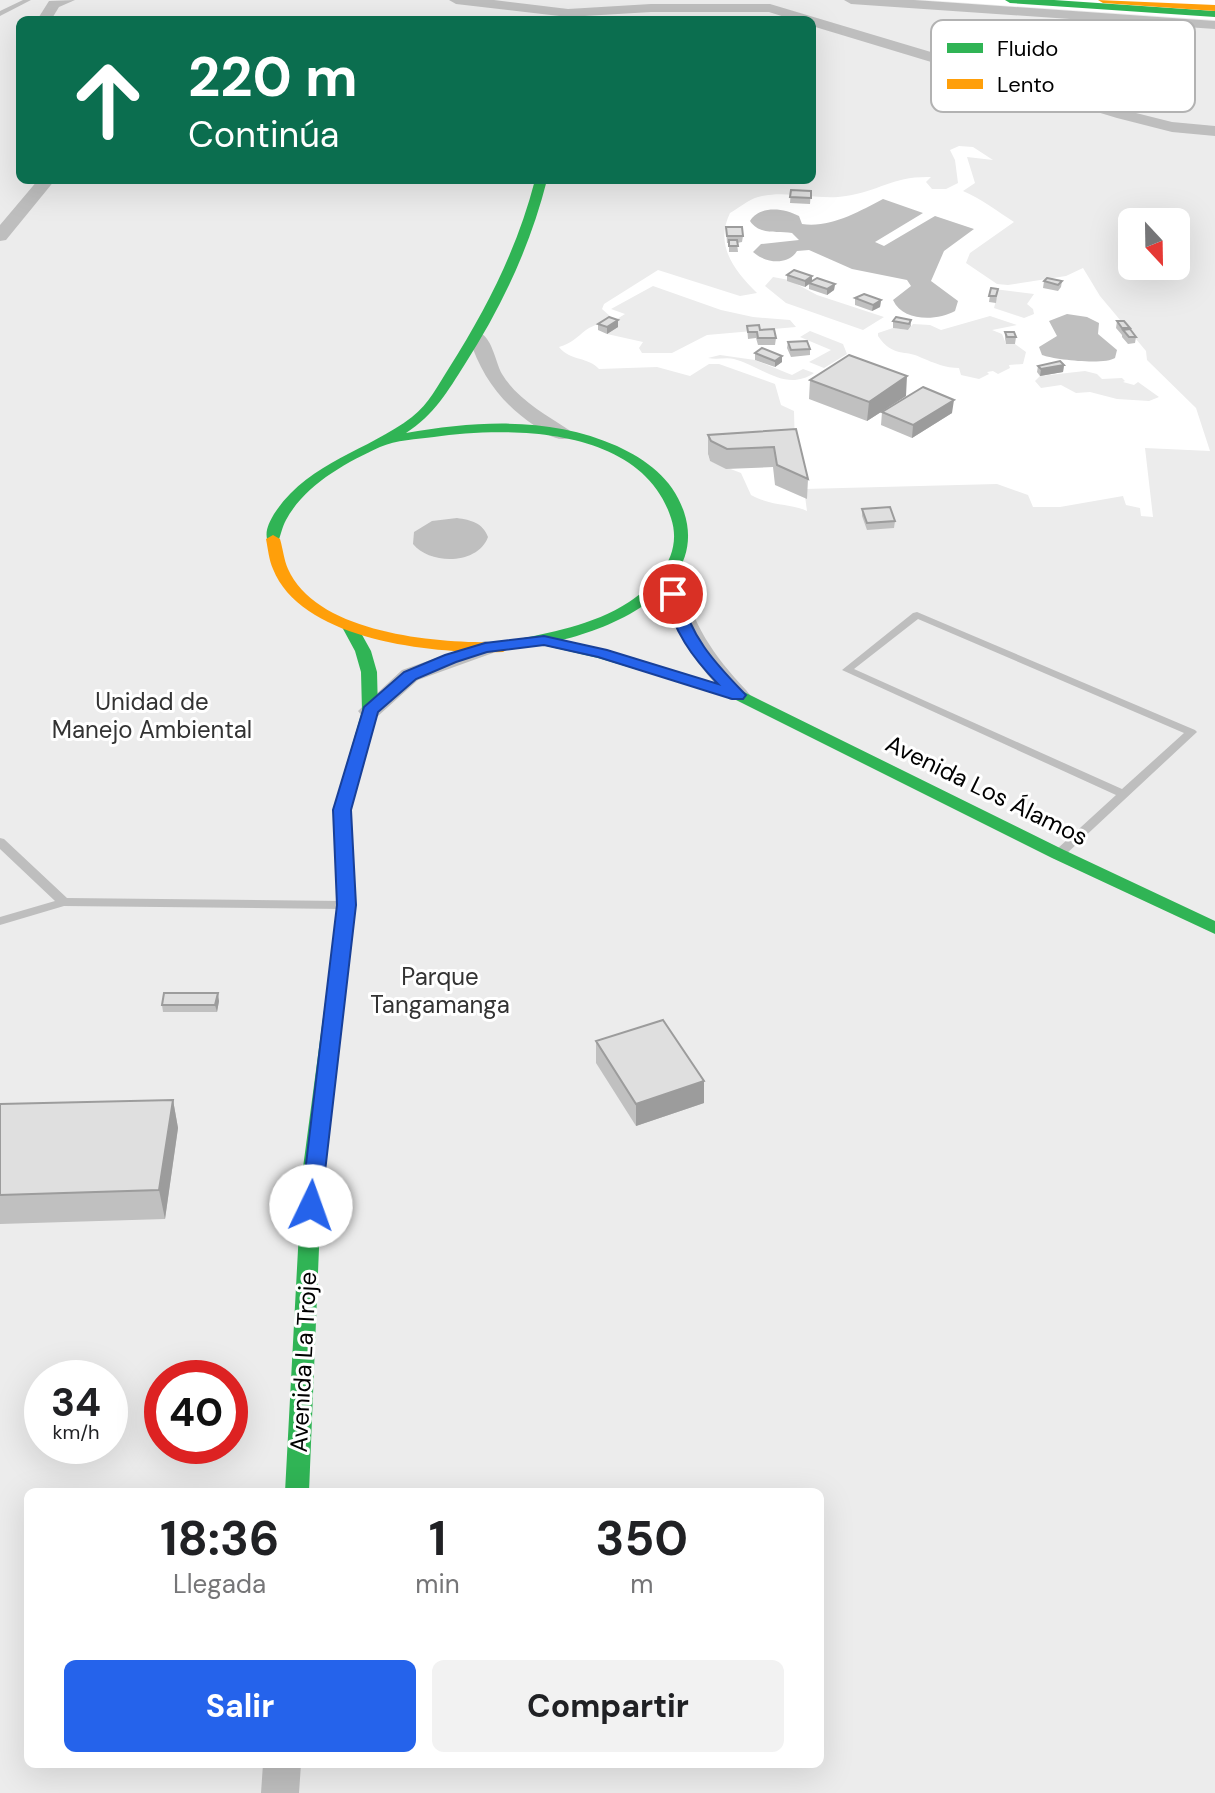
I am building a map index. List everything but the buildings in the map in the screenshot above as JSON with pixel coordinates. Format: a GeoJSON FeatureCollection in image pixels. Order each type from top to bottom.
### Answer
{"type":"FeatureCollection","features":[{"type":"Feature","properties":{"kind":"main road"},"geometry":{"type":"LineString","coordinates":[[1010,0],[1215,14]]}},
{"type":"Feature","properties":{"kind":"main road"},"geometry":{"type":"LineString","coordinates":[[1103,0],[1215,8]]}},
{"type":"Feature","properties":{"kind":"main road"},"geometry":{"type":"LineString","coordinates":[[376,443],[436,430],[500,427],[562,434],[619,452],[660,480],[683,515],[684,545],[670,576],[640,603],[597,625],[544,641],[485,648],[413,644],[350,627],[303,600],[277,567],[273,531],[290,496],[326,466],[417,422],[439,400],[478,338],[511,269],[540,184]]}},
{"type":"Feature","properties":{"kind":"main road","name":"Avenida La Troje"},"geometry":{"type":"LineString","coordinates":[[297,1488],[312,1175],[347,905],[342,810],[370,711],[369,672],[350,627]]}},
{"type":"Feature","properties":{"kind":"main road","name":"Avenida Los Álamos"},"geometry":{"type":"LineString","coordinates":[[544,641],[602,654],[738,695],[1058,854],[1215,928]]}},
{"type":"Feature","properties":{"kind":"street"},"geometry":{"type":"LineString","coordinates":[[46,16],[54,4],[68,0]]}},
{"type":"Feature","properties":{"kind":"street"},"geometry":{"type":"LineString","coordinates":[[456,0],[566,16],[651,8],[770,8],[797,16]]}},
{"type":"Feature","properties":{"kind":"street"},"geometry":{"type":"LineString","coordinates":[[566,16],[609,0]]}},
{"type":"Feature","properties":{"kind":"street"},"geometry":{"type":"LineString","coordinates":[[770,8],[791,0]]}},
{"type":"Feature","properties":{"kind":"street"},"geometry":{"type":"LineString","coordinates":[[851,0],[1142,20]]}},
{"type":"Feature","properties":{"kind":"street"},"geometry":{"type":"LineString","coordinates":[[816,22],[931,57]]}},
{"type":"Feature","properties":{"kind":"street"},"geometry":{"type":"LineString","coordinates":[[1195,24],[1215,25]]}},
{"type":"Feature","properties":{"kind":"street"},"geometry":{"type":"LineString","coordinates":[[1113,112],[1172,127],[1215,131]]}},
{"type":"Feature","properties":{"kind":"street"},"geometry":{"type":"LineString","coordinates":[[0,236],[44,184]]}},
{"type":"Feature","properties":{"kind":"street"},"geometry":{"type":"LineString","coordinates":[[478,338],[488,370],[510,400],[562,434]]}},
{"type":"Feature","properties":{"kind":"street","name":"Avenida Los Álamos"},"geometry":{"type":"LineString","coordinates":[[670,576],[677,613],[689,637],[706,663],[738,695]]}},
{"type":"Feature","properties":{"kind":"street"},"geometry":{"type":"LineString","coordinates":[[370,711],[410,675],[485,648]]}},
{"type":"Feature","properties":{"kind":"street"},"geometry":{"type":"LineString","coordinates":[[280,1793],[282,1768]]}},
{"type":"Feature","properties":{"kind":"lane"},"geometry":{"type":"LineString","coordinates":[[0,14],[28,0]]}},
{"type":"Feature","properties":{"kind":"lane"},"geometry":{"type":"LineString","coordinates":[[1058,854],[1124,794],[1191,732],[917,615],[847,670],[1124,794]]}},
{"type":"Feature","properties":{"kind":"lane"},"geometry":{"type":"LineString","coordinates":[[0,842],[64,902]]}},
{"type":"Feature","properties":{"kind":"lane"},"geometry":{"type":"LineString","coordinates":[[0,921],[64,902],[347,905]]}},
{"type":"Feature","properties":{"kind":"green space","name":"Parque Tangamanga"},"geometry":{"type":"Polygon","coordinates":[[[0,0],[925,0],[1215,20],[1215,1793],[0,1793],[0,0]],[[959,146],[950,150],[955,160],[958,183],[946,189],[932,189],[926,182],[931,177],[918,177],[846,196],[779,194],[754,198],[730,213],[724,236],[729,257],[757,293],[740,296],[658,270],[604,304],[602,309],[611,317],[559,347],[568,355],[590,362],[599,369],[657,367],[690,376],[709,364],[719,364],[775,384],[781,405],[794,411],[795,449],[708,455],[710,461],[741,473],[751,495],[767,501],[807,511],[804,489],[997,484],[1028,495],[1033,507],[1060,507],[1123,496],[1126,505],[1140,508],[1141,516],[1153,517],[1145,448],[1210,451],[1196,408],[1147,360],[1146,351],[1100,296],[1083,268],[1066,276],[1008,285],[997,284],[966,263],[970,253],[1014,222],[963,191],[975,183],[967,157],[993,160],[973,147],[959,146]]]}},
{"type":"Feature","properties":{"kind":"green space"},"geometry":{"type":"Polygon","coordinates":[[[773,277],[789,280],[817,295],[884,317],[863,330],[786,303],[765,286],[773,277]]]}},
{"type":"Feature","properties":{"kind":"green space"},"geometry":{"type":"Polygon","coordinates":[[[653,286],[721,310],[790,320],[796,327],[707,335],[672,353],[642,353],[639,348],[643,342],[607,334],[617,327],[609,324],[625,314],[611,309],[653,286]]]}},
{"type":"Feature","properties":{"kind":"green space"},"geometry":{"type":"Polygon","coordinates":[[[994,289],[1034,294],[1027,304],[1034,314],[1024,318],[994,308],[997,296],[990,295],[994,289]]]}},
{"type":"Feature","properties":{"kind":"green space"},"geometry":{"type":"Polygon","coordinates":[[[990,316],[1017,325],[992,330],[1002,334],[1006,344],[1015,344],[1026,352],[1023,364],[1009,365],[1010,368],[998,374],[987,372],[989,374],[979,379],[961,375],[959,368],[894,350],[878,336],[878,333],[893,328],[908,330],[913,324],[930,325],[941,330],[990,316]]]}},
{"type":"Feature","properties":{"kind":"green space"},"geometry":{"type":"Polygon","coordinates":[[[810,331],[843,344],[847,354],[824,368],[809,362],[831,350],[800,337],[810,331]]]}},
{"type":"Feature","properties":{"kind":"green space"},"geometry":{"type":"Polygon","coordinates":[[[720,355],[755,360],[792,375],[803,369],[814,373],[794,380],[784,379],[734,359],[708,358],[720,355]]]}},
{"type":"Feature","properties":{"kind":"green space"},"geometry":{"type":"Polygon","coordinates":[[[1085,371],[1102,379],[1122,378],[1123,382],[1134,385],[1138,382],[1159,397],[1149,401],[1117,399],[1090,392],[1076,393],[1061,385],[1041,388],[1035,381],[1040,376],[1085,371]]]}},
{"type":"Feature","properties":{"kind":"shaded area"},"geometry":{"type":"Polygon","coordinates":[[[883,199],[923,213],[875,242],[884,246],[935,216],[974,229],[944,251],[931,281],[958,301],[955,311],[939,317],[912,316],[893,300],[911,286],[907,280],[852,269],[809,250],[797,251],[782,261],[764,259],[753,252],[761,244],[799,240],[792,233],[758,228],[750,221],[760,212],[786,211],[799,216],[802,224],[823,224],[844,218],[883,199]]]}},
{"type":"Feature","properties":{"kind":"shaded area"},"geometry":{"type":"Polygon","coordinates":[[[1067,314],[1087,317],[1099,323],[1098,334],[1117,350],[1115,358],[1080,361],[1042,355],[1039,347],[1057,336],[1049,321],[1067,314]]]}},
{"type":"Feature","properties":{"kind":"shaded area"},"geometry":{"type":"Polygon","coordinates":[[[457,518],[476,523],[486,532],[488,537],[483,546],[474,553],[453,559],[442,558],[430,556],[413,544],[414,532],[432,521],[457,518]]]}},
{"type":"Feature","properties":{"kind":"traffic: fast"},"geometry":{"type":"LineString","coordinates":[[1010,0],[1215,14]]}},
{"type":"Feature","properties":{"kind":"traffic: fast"},"geometry":{"type":"LineString","coordinates":[[273,539],[283,512],[311,481],[417,420],[436,400],[487,319],[509,275],[540,184]]}},
{"type":"Feature","properties":{"kind":"traffic: fast"},"geometry":{"type":"LineString","coordinates":[[376,443],[473,428],[521,428],[570,435],[613,449],[641,465],[664,485],[672,497],[683,531],[678,560],[660,585],[634,606],[601,622],[532,643],[503,647]]}},
{"type":"Feature","properties":{"kind":"traffic: fast"},"geometry":{"type":"LineString","coordinates":[[297,1488],[312,1175],[347,905],[342,810],[370,711],[369,672],[363,651],[350,627]]}},
{"type":"Feature","properties":{"kind":"traffic: fast"},"geometry":{"type":"LineString","coordinates":[[546,641],[602,654],[738,695],[1058,854],[1215,928]]}},
{"type":"Feature","properties":{"kind":"traffic: slow"},"geometry":{"type":"LineString","coordinates":[[1103,0],[1215,8]]}},
{"type":"Feature","properties":{"kind":"traffic: slow"},"geometry":{"type":"LineString","coordinates":[[273,539],[281,571],[300,596],[329,616],[400,640],[438,646],[503,647]]}},
{"type":"Feature","properties":{"kind":"route"},"geometry":{"type":"LineString","coordinates":[[311,1206],[312,1175],[347,905],[342,810],[370,711],[410,675],[450,658],[485,648],[544,641],[602,654],[738,695],[706,663],[689,637],[677,613],[673,594]]}},
{"type":"Feature","properties":{"kind":"park label","name":"Unidad de Manejo Ambiental"},"geometry":{"type":"Point","coordinates":[152,715]}}]}
